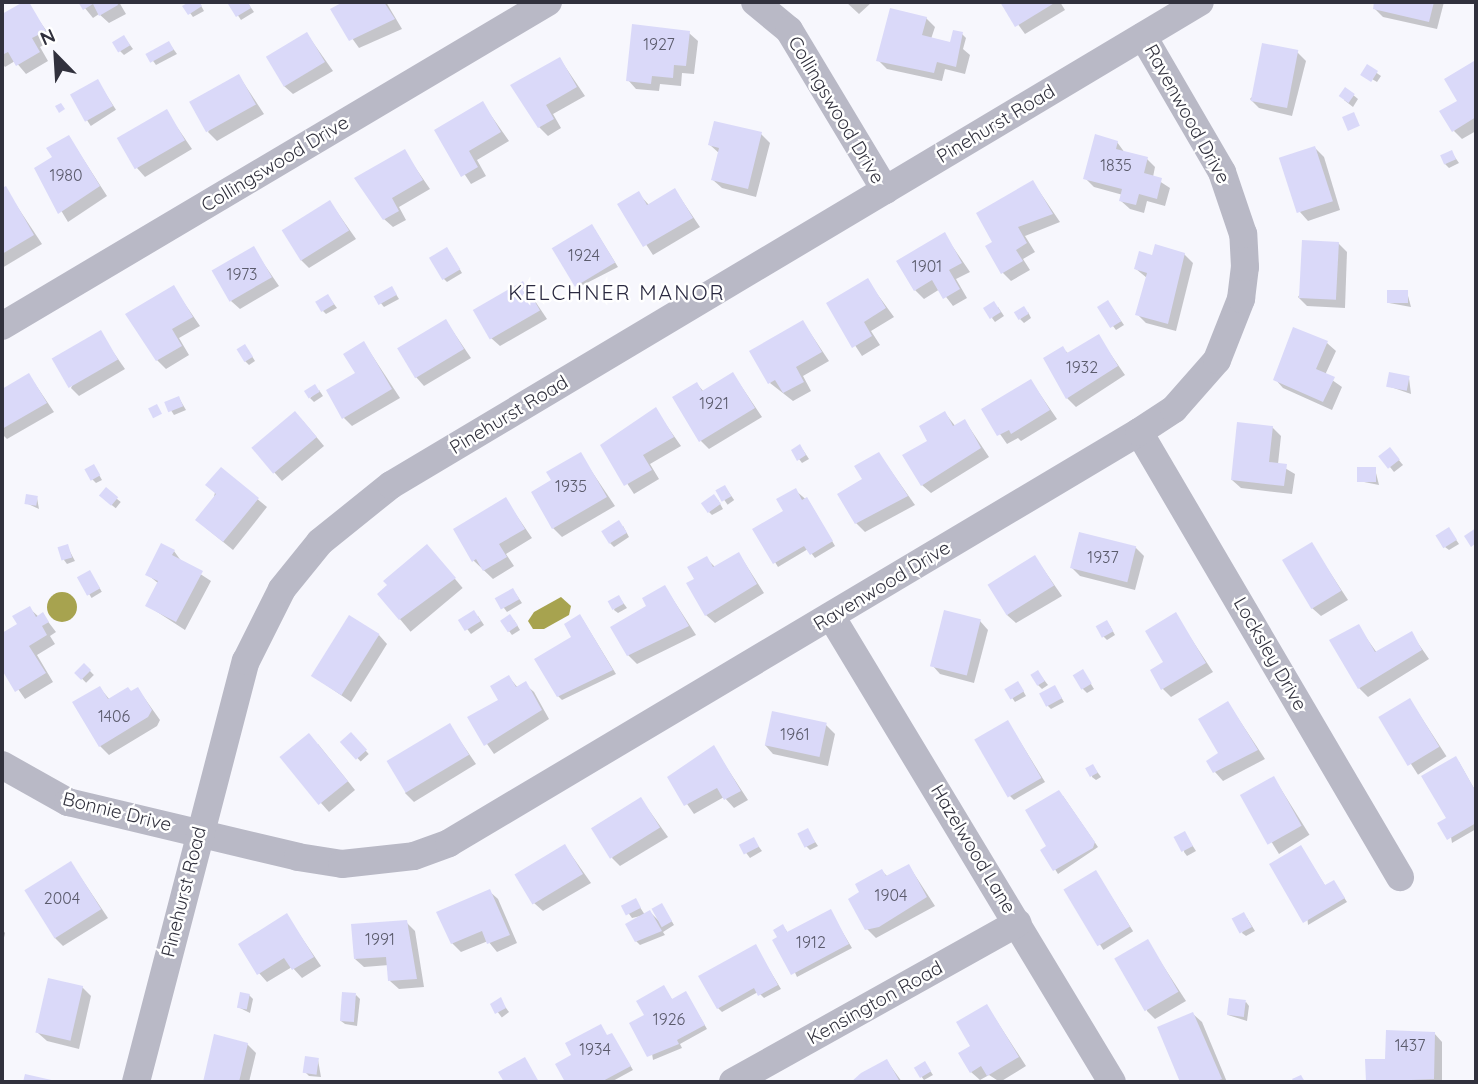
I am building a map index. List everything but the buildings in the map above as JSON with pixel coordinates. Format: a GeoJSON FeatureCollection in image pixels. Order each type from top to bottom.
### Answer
{"type":"FeatureCollection","features":[{"type":"Feature","properties":{"kind":"street","name":"Collingswood Drive"},"geometry":{"type":"LineString","coordinates":[[2,326],[548,2]]}},
{"type":"Feature","properties":{"kind":"street","name":"Collingswood Drive"},"geometry":{"type":"LineString","coordinates":[[755,2],[789,30],[885,190]]}},
{"type":"Feature","properties":{"kind":"street","name":"Pinehurst Road"},"geometry":{"type":"LineString","coordinates":[[136,1082],[198,832],[253,642],[300,565],[342,521],[391,485],[1200,2]]}},
{"type":"Feature","properties":{"kind":"street","name":"Ravenwood Drive"},"geometry":{"type":"LineString","coordinates":[[198,832],[330,863],[379,863],[414,856],[449,843],[1174,409],[1217,360],[1241,299],[1245,267],[1243,234],[1222,172],[1143,36]]}},
{"type":"Feature","properties":{"kind":"street","name":"Locksley Drive"},"geometry":{"type":"LineString","coordinates":[[1139,432],[1400,877]]}},
{"type":"Feature","properties":{"kind":"street","name":"Hazelwood Lane"},"geometry":{"type":"LineString","coordinates":[[831,616],[1112,1082]]}},
{"type":"Feature","properties":{"kind":"street","name":"Bonnie Drive"},"geometry":{"type":"LineString","coordinates":[[2,765],[68,802],[198,832]]}},
{"type":"Feature","properties":{"kind":"street","name":"Kensington Road"},"geometry":{"type":"LineString","coordinates":[[733,1082],[1018,923]]}},
{"type":"Feature","properties":{"kind":"shaded area"},"geometry":{"type":"Polygon","coordinates":[[[62,592],[68,593],[76,601],[76,613],[68,621],[62,622],[56,621],[48,613],[47,607],[48,601],[56,593],[62,592]]]}},
{"type":"Feature","properties":{"kind":"shaded area"},"geometry":{"type":"Polygon","coordinates":[[[561,597],[571,606],[569,615],[544,629],[533,629],[528,621],[534,612],[561,597]]]}},
{"type":"Feature","properties":{"kind":"district","name":"KELCHNER MANOR"},"geometry":{"type":"Point","coordinates":[617,292]}}]}
